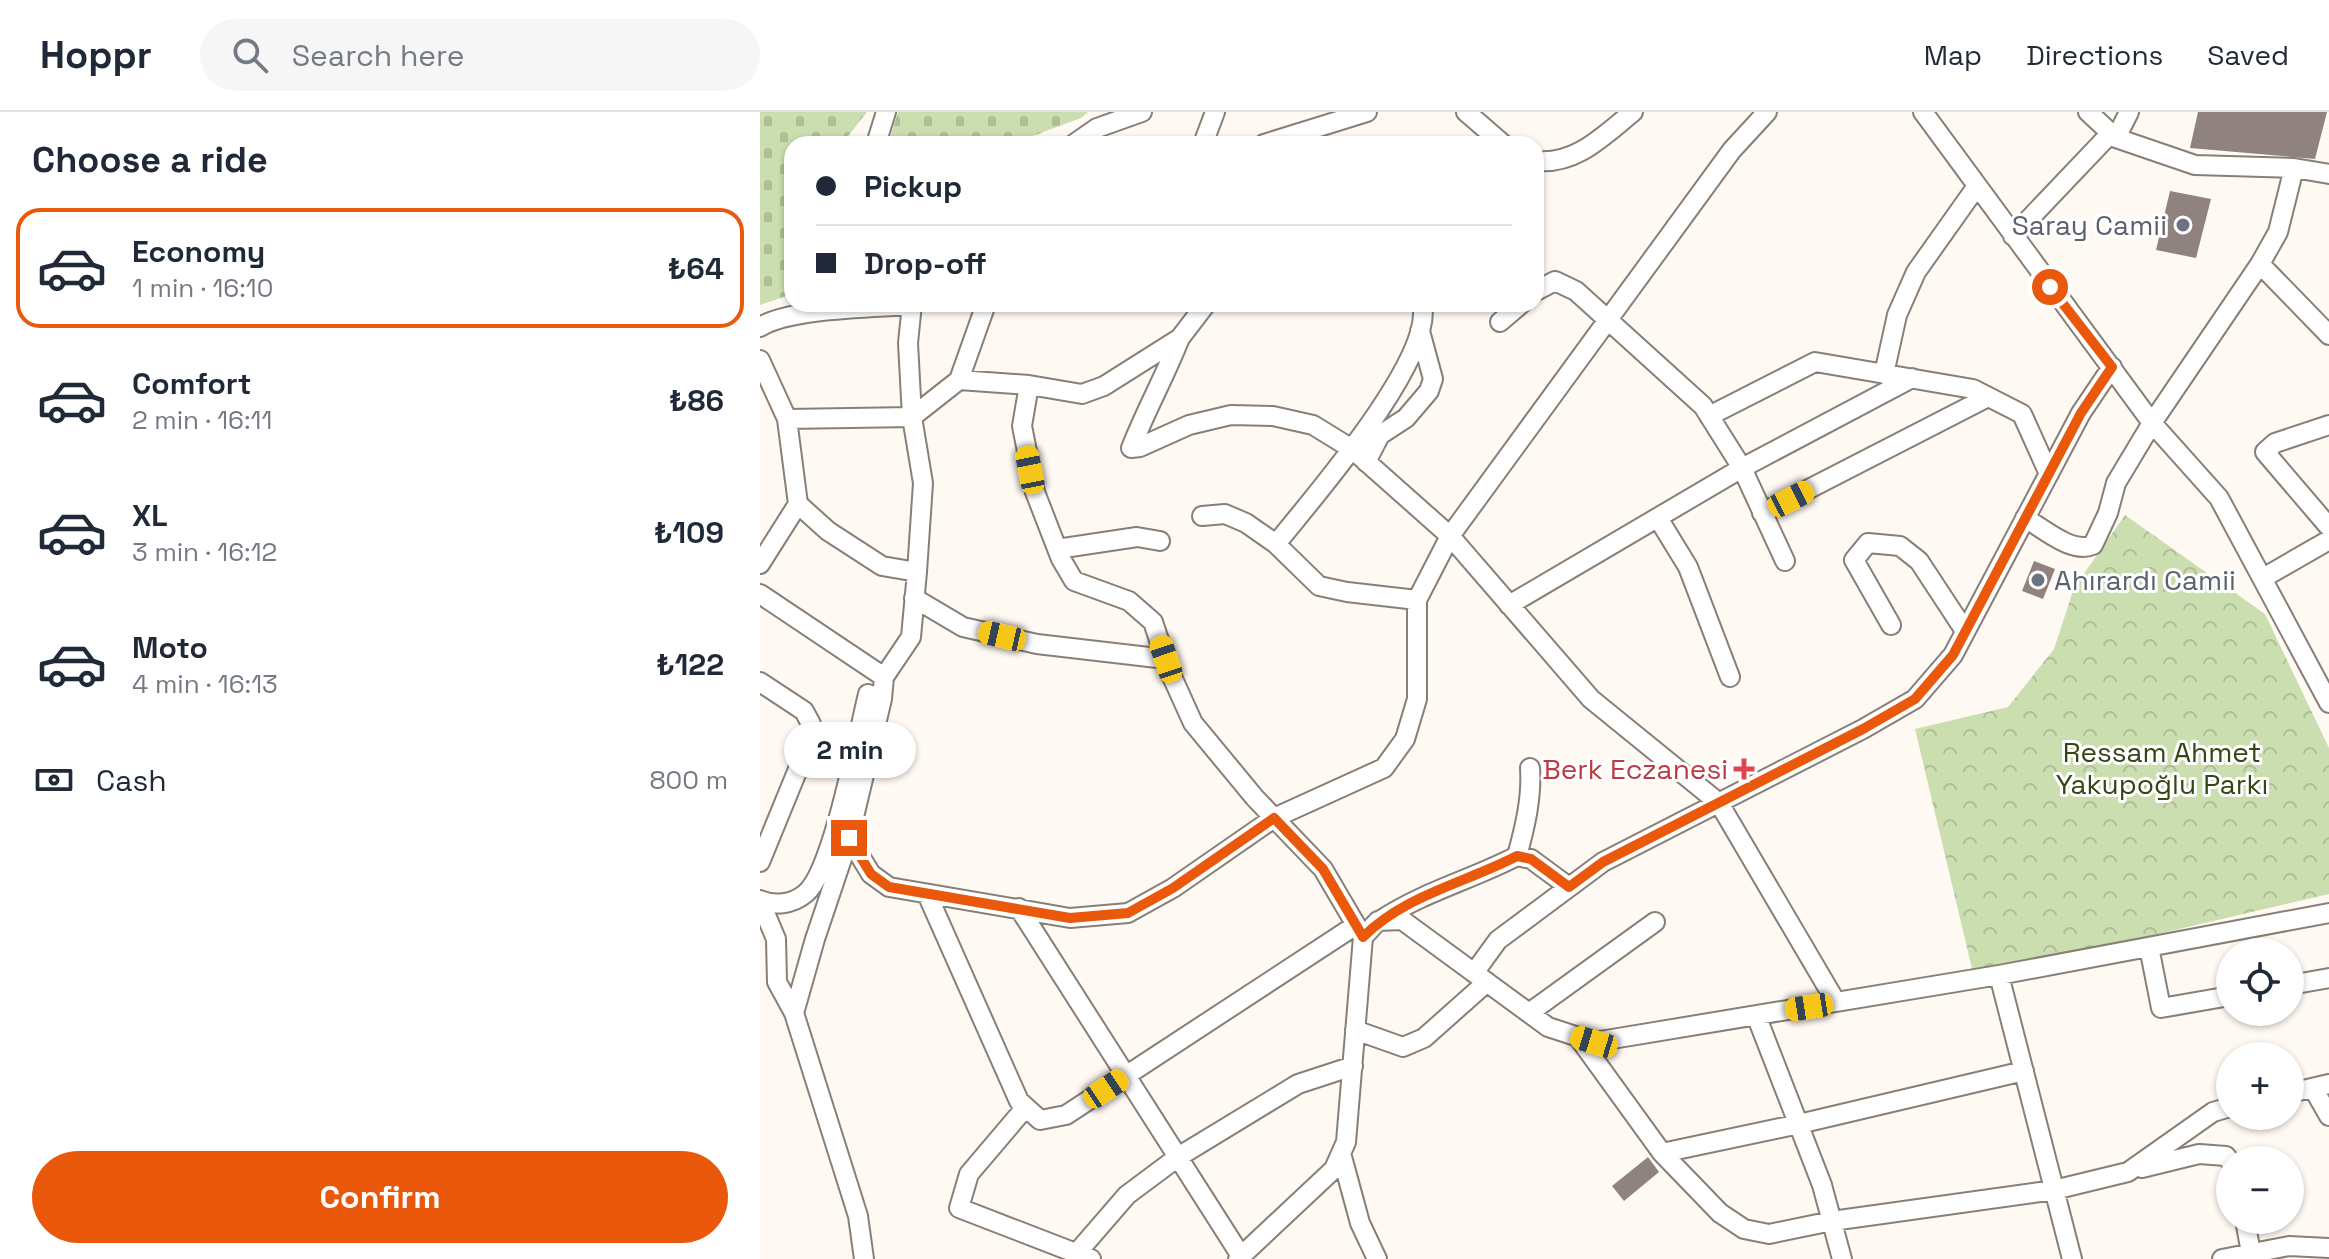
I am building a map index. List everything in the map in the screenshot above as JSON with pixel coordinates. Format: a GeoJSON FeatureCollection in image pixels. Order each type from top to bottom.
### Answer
{"type":"FeatureCollection","features":[{"type":"Feature","properties":{"kind":"street"},"geometry":{"type":"LineString","coordinates":[[878,136],[886,112]]}},
{"type":"Feature","properties":{"kind":"street"},"geometry":{"type":"LineString","coordinates":[[1086,136],[1097,128],[1142,112]]}},
{"type":"Feature","properties":{"kind":"street"},"geometry":{"type":"LineString","coordinates":[[1206,136],[1215,112]]}},
{"type":"Feature","properties":{"kind":"street"},"geometry":{"type":"LineString","coordinates":[[1290,136],[1367,112]]}},
{"type":"Feature","properties":{"kind":"street"},"geometry":{"type":"LineString","coordinates":[[1544,161],[1566,160],[1633,112]]}},
{"type":"Feature","properties":{"kind":"street"},"geometry":{"type":"LineString","coordinates":[[849,838],[871,874],[889,887],[1070,918],[1128,913],[1173,888],[1274,818],[1384,768],[1405,739],[1417,699],[1417,600],[1450,536],[1732,150],[1767,112]]}},
{"type":"Feature","properties":{"kind":"street"},"geometry":{"type":"LineString","coordinates":[[1923,112],[2152,423],[2219,498],[2329,703]]}},
{"type":"Feature","properties":{"kind":"street"},"geometry":{"type":"LineString","coordinates":[[2088,112],[2113,136],[2195,165],[2294,168],[2329,174]]}},
{"type":"Feature","properties":{"kind":"street"},"geometry":{"type":"LineString","coordinates":[[2013,236],[2113,136],[2129,112]]}},
{"type":"Feature","properties":{"kind":"street"},"geometry":{"type":"LineString","coordinates":[[1473,115],[1495,136]]}},
{"type":"Feature","properties":{"kind":"street"},"geometry":{"type":"LineString","coordinates":[[2025,518],[2072,545],[2085,548],[2093,545],[2108,513],[2116,483],[2278,232],[2294,168]]}},
{"type":"Feature","properties":{"kind":"street"},"geometry":{"type":"LineString","coordinates":[[1884,374],[1897,315],[1916,272],[1977,186]]}},
{"type":"Feature","properties":{"kind":"street"},"geometry":{"type":"LineString","coordinates":[[2260,264],[2329,335]]}},
{"type":"Feature","properties":{"kind":"street"},"geometry":{"type":"LineString","coordinates":[[1544,287],[1555,281],[1576,291],[1703,406],[1742,468],[1785,561]]}},
{"type":"Feature","properties":{"kind":"street"},"geometry":{"type":"LineString","coordinates":[[760,327],[769,321],[829,312]]}},
{"type":"Feature","properties":{"kind":"street"},"geometry":{"type":"LineString","coordinates":[[794,1013],[849,838],[882,699],[884,677],[911,637],[923,483],[912,417],[908,343],[911,312]]}},
{"type":"Feature","properties":{"kind":"street"},"geometry":{"type":"LineString","coordinates":[[787,419],[912,417],[959,380],[983,312]]}},
{"type":"Feature","properties":{"kind":"street"},"geometry":{"type":"LineString","coordinates":[[959,380],[1029,385],[1082,394],[1104,386],[1180,338],[1203,312]]}},
{"type":"Feature","properties":{"kind":"street"},"geometry":{"type":"LineString","coordinates":[[1359,456],[1405,369],[1420,331],[1421,312]]}},
{"type":"Feature","properties":{"kind":"street"},"geometry":{"type":"LineString","coordinates":[[1500,322],[1512,312]]}},
{"type":"Feature","properties":{"kind":"street"},"geometry":{"type":"LineString","coordinates":[[1276,544],[1380,435],[1406,418],[1429,391],[1433,379],[1420,331]]}},
{"type":"Feature","properties":{"kind":"street"},"geometry":{"type":"LineString","coordinates":[[1180,338],[1131,448],[1189,425],[1231,415],[1273,416],[1313,425],[1359,456],[1450,536],[1591,699],[1719,803],[1836,1002]]}},
{"type":"Feature","properties":{"kind":"street"},"geometry":{"type":"LineString","coordinates":[[760,360],[787,419],[798,504],[760,564]]}},
{"type":"Feature","properties":{"kind":"street"},"geometry":{"type":"LineString","coordinates":[[1709,416],[1815,362],[1912,378],[1973,389],[2022,414],[2049,474]]}},
{"type":"Feature","properties":{"kind":"street"},"geometry":{"type":"LineString","coordinates":[[1355,1030],[1403,1047],[1424,1038],[1480,978],[1498,940],[1603,862],[1863,729],[1915,699],[1953,655],[2081,413],[2112,367]]}},
{"type":"Feature","properties":{"kind":"street"},"geometry":{"type":"LineString","coordinates":[[1509,605],[1742,468],[1912,378]]}},
{"type":"Feature","properties":{"kind":"street"},"geometry":{"type":"LineString","coordinates":[[1019,908],[1178,1157],[1250,1254],[1334,1169],[1346,1142],[1359,931],[1323,869],[1274,818],[1193,723],[1153,622],[1129,601],[1074,581],[1057,549],[1035,492],[1022,426],[1029,385]]}},
{"type":"Feature","properties":{"kind":"street"},"geometry":{"type":"LineString","coordinates":[[1762,513],[1988,397]]}},
{"type":"Feature","properties":{"kind":"street"},"geometry":{"type":"LineString","coordinates":[[2329,425],[2275,443],[2265,452],[2329,527]]}},
{"type":"Feature","properties":{"kind":"street"},"geometry":{"type":"LineString","coordinates":[[798,504],[828,531],[882,566],[917,572]]}},
{"type":"Feature","properties":{"kind":"street"},"geometry":{"type":"LineString","coordinates":[[1202,516],[1225,514],[1246,523],[1276,544],[1319,586],[1417,600]]}},
{"type":"Feature","properties":{"kind":"street"},"geometry":{"type":"LineString","coordinates":[[1658,518],[1688,567],[1730,677]]}},
{"type":"Feature","properties":{"kind":"street"},"geometry":{"type":"LineString","coordinates":[[1057,549],[1137,537],[1160,541]]}},
{"type":"Feature","properties":{"kind":"street"},"geometry":{"type":"LineString","coordinates":[[2263,578],[2329,540]]}},
{"type":"Feature","properties":{"kind":"street"},"geometry":{"type":"LineString","coordinates":[[1891,625],[1854,560],[1868,543],[1900,546],[1919,561],[1965,631]]}},
{"type":"Feature","properties":{"kind":"street"},"geometry":{"type":"LineString","coordinates":[[760,594],[884,677]]}},
{"type":"Feature","properties":{"kind":"street"},"geometry":{"type":"LineString","coordinates":[[914,598],[963,627],[1037,644],[1166,659]]}},
{"type":"Feature","properties":{"kind":"street"},"geometry":{"type":"LineString","coordinates":[[760,682],[804,711],[811,724],[803,757],[760,862]]}},
{"type":"Feature","properties":{"kind":"street"},"geometry":{"type":"LineString","coordinates":[[760,900],[780,905],[806,893],[826,861],[868,694],[882,699]]}},
{"type":"Feature","properties":{"kind":"street"},"geometry":{"type":"LineString","coordinates":[[1517,856],[1531,784],[1530,768]]}},
{"type":"Feature","properties":{"kind":"street"},"geometry":{"type":"LineString","coordinates":[[927,894],[1019,1101],[1040,1120],[1066,1115],[1406,903],[1487,872],[1517,856],[1531,859],[1569,887]]}},
{"type":"Feature","properties":{"kind":"street"},"geometry":{"type":"LineString","coordinates":[[760,900],[776,939],[777,982],[794,1013],[858,1216],[864,1259]]}},
{"type":"Feature","properties":{"kind":"street"},"geometry":{"type":"LineString","coordinates":[[1378,921],[1402,920],[1548,1027],[1594,1042],[1999,975],[2329,913]]}},
{"type":"Feature","properties":{"kind":"street"},"geometry":{"type":"LineString","coordinates":[[1529,1013],[1655,922]]}},
{"type":"Feature","properties":{"kind":"street"},"geometry":{"type":"LineString","coordinates":[[2149,947],[2161,1008],[2216,998]]}},
{"type":"Feature","properties":{"kind":"street"},"geometry":{"type":"LineString","coordinates":[[1999,975],[2072,1259]]}},
{"type":"Feature","properties":{"kind":"street"},"geometry":{"type":"LineString","coordinates":[[2304,982],[2329,978]]}},
{"type":"Feature","properties":{"kind":"street"},"geometry":{"type":"LineString","coordinates":[[1756,1015],[1822,1185],[1842,1259]]}},
{"type":"Feature","properties":{"kind":"street"},"geometry":{"type":"LineString","coordinates":[[1578,1037],[1662,1153],[1720,1213],[1744,1229],[1769,1234],[1832,1221],[2054,1190],[2199,1154],[2216,1155]]}},
{"type":"Feature","properties":{"kind":"street"},"geometry":{"type":"LineString","coordinates":[[1025,1108],[969,1174],[959,1208],[1084,1256],[1127,1195],[1178,1157],[1298,1084],[1353,1066]]}},
{"type":"Feature","properties":{"kind":"street"},"geometry":{"type":"LineString","coordinates":[[1662,1153],[2024,1071]]}},
{"type":"Feature","properties":{"kind":"street"},"geometry":{"type":"LineString","coordinates":[[2321,1086],[2329,1116]]}},
{"type":"Feature","properties":{"kind":"street"},"geometry":{"type":"LineString","coordinates":[[2128,1172],[2216,1111]]}},
{"type":"Feature","properties":{"kind":"street"},"geometry":{"type":"LineString","coordinates":[[1341,1153],[1360,1223],[1377,1259]]}},
{"type":"Feature","properties":{"kind":"street"},"geometry":{"type":"LineString","coordinates":[[2248,1234],[2251,1253]]}},
{"type":"Feature","properties":{"kind":"street"},"geometry":{"type":"LineString","coordinates":[[2222,1259],[2289,1246],[2329,1248]]}},
{"type":"Feature","properties":{"kind":"green space"},"geometry":{"type":"Polygon","coordinates":[[[760,112],[867,112],[848,136],[784,136],[784,297],[760,305],[760,112]]]}},
{"type":"Feature","properties":{"kind":"green space"},"geometry":{"type":"Polygon","coordinates":[[[898,112],[1088,112],[1081,118],[1033,136],[890,136],[898,112]]]}},
{"type":"Feature","properties":{"kind":"green space","name":"Ressam Ahmet Yakupoğlu Parkı"},"geometry":{"type":"Polygon","coordinates":[[[2125,515],[2265,614],[2329,748],[2329,894],[1974,977],[1915,729],[2008,707],[2054,649],[2074,588],[2125,515]]]}},
{"type":"Feature","properties":{"kind":"building"},"geometry":{"type":"Polygon","coordinates":[[[2198,112],[2327,112],[2315,159],[2190,148],[2198,112]]]}},
{"type":"Feature","properties":{"kind":"building","name":"Saray Camii"},"geometry":{"type":"Polygon","coordinates":[[[2170,191],[2211,199],[2196,258],[2156,250],[2170,191]]]}},
{"type":"Feature","properties":{"kind":"building","name":"Ahırardı Camii"},"geometry":{"type":"Polygon","coordinates":[[[2034,561],[2055,569],[2043,599],[2022,591],[2034,561]]]}},
{"type":"Feature","properties":{"kind":"building"},"geometry":{"type":"Polygon","coordinates":[[[1648,1157],[1659,1172],[1624,1201],[1612,1186],[1648,1157]]]}},
{"type":"Feature","properties":{"kind":"place","name":"Saray Camii"},"geometry":{"type":"Point","coordinates":[2183,225]}},
{"type":"Feature","properties":{"kind":"place","name":"Ahırardı Camii"},"geometry":{"type":"Point","coordinates":[2038,580]}},
{"type":"Feature","properties":{"kind":"place","name":"Berk Eczanesi"},"geometry":{"type":"Point","coordinates":[1744,769]}},
{"type":"Feature","properties":{"kind":"route"},"geometry":{"type":"LineString","coordinates":[[849,838],[871,874],[889,887],[1070,918],[1128,913],[1173,888],[1274,818],[1323,869],[1363,937],[1378,921],[1406,903],[1487,872],[1517,856],[1531,859],[1569,887],[1603,862],[1863,729],[1915,699],[1953,655],[2081,413],[2112,367],[2050,287]]}}]}
